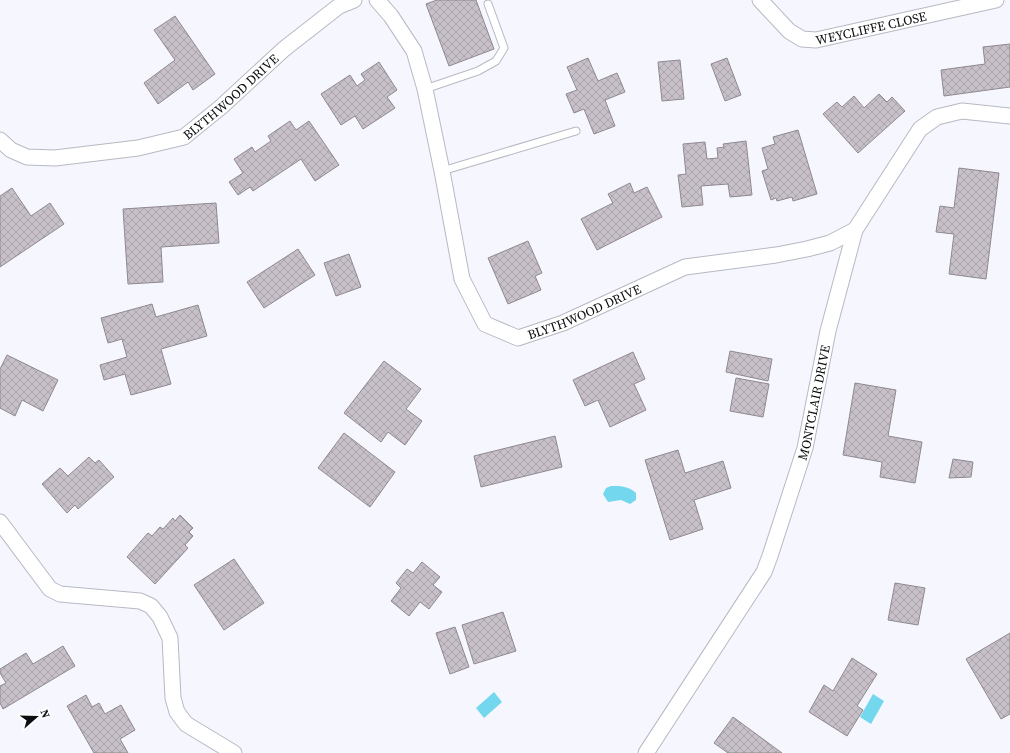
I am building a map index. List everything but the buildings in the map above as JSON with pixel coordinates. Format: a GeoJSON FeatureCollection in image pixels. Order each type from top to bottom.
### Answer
{"type":"FeatureCollection","features":[{"type":"Feature","properties":{"kind":"street","name":"BLYTHWOOD DRIVE"},"geometry":{"type":"LineString","coordinates":[[0,140],[11,150],[27,157],[55,158],[138,148],[184,136],[221,107],[284,49],[339,6],[354,0]]}},
{"type":"Feature","properties":{"kind":"street","name":"BLYTHWOOD DRIVE"},"geometry":{"type":"LineString","coordinates":[[377,0],[391,16],[414,51],[425,89],[462,279],[485,324],[518,338],[563,323],[685,267],[807,250],[830,243],[855,230]]}},
{"type":"Feature","properties":{"kind":"street","name":"WEYCLIFFE CLOSE"},"geometry":{"type":"LineString","coordinates":[[760,0],[788,31],[802,39],[816,40],[996,0]]}},
{"type":"Feature","properties":{"kind":"street","name":"MONTCLAIR DRIVE"},"geometry":{"type":"LineString","coordinates":[[646,753],[764,572],[805,448],[828,332],[855,230],[920,128],[937,117],[962,111],[1010,116]]}},
{"type":"Feature","properties":{"kind":"street"},"geometry":{"type":"LineString","coordinates":[[0,522],[50,588],[60,594],[140,601],[151,606],[160,617],[170,638],[174,698],[177,712],[186,724],[234,753]]}},
{"type":"Feature","properties":{"kind":"lane"},"geometry":{"type":"LineString","coordinates":[[425,89],[478,71],[496,61],[504,48],[488,4]]}},
{"type":"Feature","properties":{"kind":"lane"},"geometry":{"type":"LineString","coordinates":[[442,172],[576,131]]}},
{"type":"Feature","properties":{"kind":"water"},"geometry":{"type":"Polygon","coordinates":[[[611,486],[621,486],[630,489],[636,493],[636,500],[630,504],[621,500],[608,502],[603,494],[606,488],[611,486]]]}},
{"type":"Feature","properties":{"kind":"water"},"geometry":{"type":"Polygon","coordinates":[[[494,692],[502,702],[484,718],[476,708],[494,692]]]}},
{"type":"Feature","properties":{"kind":"water"},"geometry":{"type":"Polygon","coordinates":[[[873,694],[884,701],[871,724],[860,717],[873,694]]]}}]}
